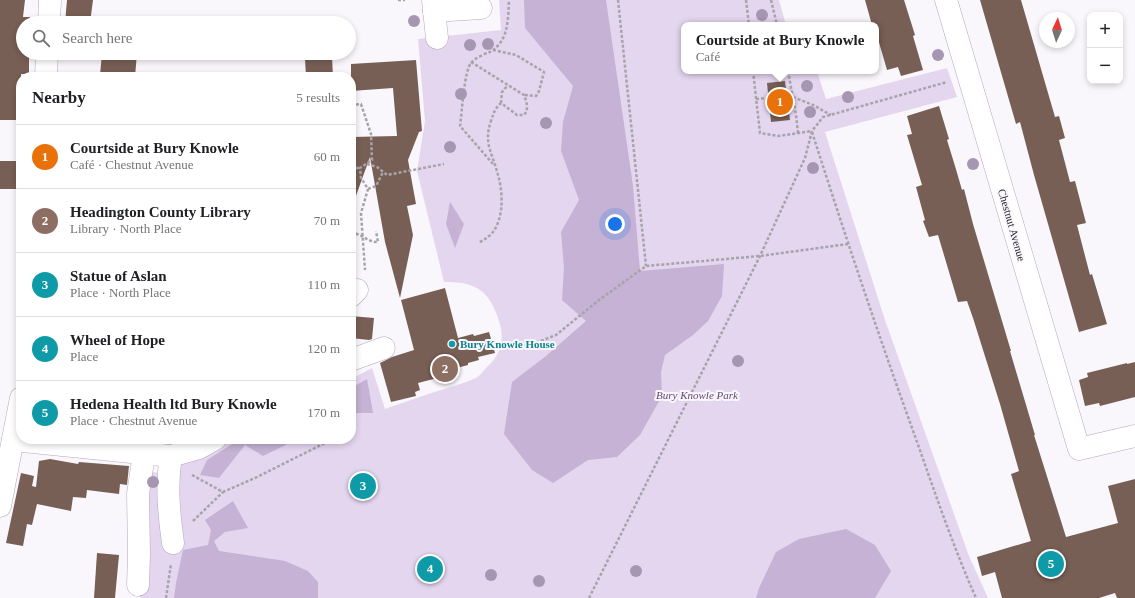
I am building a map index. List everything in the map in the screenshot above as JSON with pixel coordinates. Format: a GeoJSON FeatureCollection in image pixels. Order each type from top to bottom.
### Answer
{"type":"FeatureCollection","features":[{"type":"Feature","properties":{"kind":"street"},"geometry":{"type":"LineString","coordinates":[[49,16],[50,0]]}},
{"type":"Feature","properties":{"kind":"street","name":"Chestnut Avenue"},"geometry":{"type":"LineString","coordinates":[[946,0],[1079,449],[1135,436]]}},
{"type":"Feature","properties":{"kind":"street"},"geometry":{"type":"LineString","coordinates":[[437,38],[434,6],[481,8]]}},
{"type":"Feature","properties":{"kind":"street"},"geometry":{"type":"LineString","coordinates":[[46,72],[47,60]]}},
{"type":"Feature","properties":{"kind":"street"},"geometry":{"type":"LineString","coordinates":[[356,358],[384,348]]}},
{"type":"Feature","properties":{"kind":"street"},"geometry":{"type":"LineString","coordinates":[[1,497],[9,435],[16,413]]}},
{"type":"Feature","properties":{"kind":"street"},"geometry":{"type":"LineString","coordinates":[[73,444],[144,454],[172,456],[199,448],[206,444]]}},
{"type":"Feature","properties":{"kind":"street"},"geometry":{"type":"LineString","coordinates":[[138,585],[140,555],[138,494],[144,454]]}},
{"type":"Feature","properties":{"kind":"street"},"geometry":{"type":"LineString","coordinates":[[172,456],[168,474],[170,514],[174,543]]}},
{"type":"Feature","properties":{"kind":"path"},"geometry":{"type":"LineString","coordinates":[[398,0],[405,0]]}},
{"type":"Feature","properties":{"kind":"path"},"geometry":{"type":"LineString","coordinates":[[495,167],[460,126],[467,72],[471,62],[493,50],[504,38],[508,26],[509,0]]}},
{"type":"Feature","properties":{"kind":"path"},"geometry":{"type":"LineString","coordinates":[[618,0],[646,266]]}},
{"type":"Feature","properties":{"kind":"path"},"geometry":{"type":"LineString","coordinates":[[746,0],[749,22]]}},
{"type":"Feature","properties":{"kind":"path"},"geometry":{"type":"LineString","coordinates":[[771,0],[776,22]]}},
{"type":"Feature","properties":{"kind":"path"},"geometry":{"type":"LineString","coordinates":[[471,62],[524,95],[536,96],[539,91],[544,72],[516,55],[493,50]]}},
{"type":"Feature","properties":{"kind":"path"},"geometry":{"type":"LineString","coordinates":[[753,74],[760,133],[778,136],[812,131]]}},
{"type":"Feature","properties":{"kind":"path"},"geometry":{"type":"LineString","coordinates":[[789,74],[798,133]]}},
{"type":"Feature","properties":{"kind":"path"},"geometry":{"type":"LineString","coordinates":[[589,598],[760,256],[805,158],[812,131],[823,117],[969,76]]}},
{"type":"Feature","properties":{"kind":"path"},"geometry":{"type":"LineString","coordinates":[[478,243],[490,235],[498,223],[501,206],[501,189],[489,147],[488,132],[494,111],[502,103],[502,92],[508,85]]}},
{"type":"Feature","properties":{"kind":"path"},"geometry":{"type":"LineString","coordinates":[[502,103],[517,115],[524,115],[527,105],[524,95]]}},
{"type":"Feature","properties":{"kind":"path"},"geometry":{"type":"LineString","coordinates":[[793,96],[831,115]]}},
{"type":"Feature","properties":{"kind":"path"},"geometry":{"type":"LineString","coordinates":[[756,99],[768,98]]}},
{"type":"Feature","properties":{"kind":"path"},"geometry":{"type":"LineString","coordinates":[[356,104],[361,104],[371,134],[372,160],[360,168],[356,168]]}},
{"type":"Feature","properties":{"kind":"path"},"geometry":{"type":"LineString","coordinates":[[812,131],[885,354],[959,561],[976,598]]}},
{"type":"Feature","properties":{"kind":"path"},"geometry":{"type":"LineString","coordinates":[[366,164],[377,167],[387,174],[444,164]]}},
{"type":"Feature","properties":{"kind":"path"},"geometry":{"type":"LineString","coordinates":[[356,291],[366,283],[361,213],[368,189],[361,178],[360,168]]}},
{"type":"Feature","properties":{"kind":"path"},"geometry":{"type":"LineString","coordinates":[[368,189],[376,186],[383,172]]}},
{"type":"Feature","properties":{"kind":"path"},"geometry":{"type":"LineString","coordinates":[[356,234],[363,236],[367,240],[378,242],[376,231]]}},
{"type":"Feature","properties":{"kind":"path"},"geometry":{"type":"LineString","coordinates":[[507,349],[533,344],[556,336],[599,300],[646,266],[760,256],[848,244]]}},
{"type":"Feature","properties":{"kind":"path"},"geometry":{"type":"LineString","coordinates":[[172,456],[180,468],[223,492],[256,478],[323,444]]}},
{"type":"Feature","properties":{"kind":"green space","name":"Bury Knowle Park"},"geometry":{"type":"Polygon","coordinates":[[[499,0],[779,0],[785,22],[681,22],[681,74],[818,74],[826,99],[947,68],[957,97],[825,132],[885,320],[969,556],[988,598],[140,598],[143,556],[143,471],[168,474],[180,468],[184,458],[215,444],[356,444],[356,376],[372,368],[385,409],[476,378],[498,353],[502,338],[500,323],[489,299],[484,293],[473,286],[444,282],[417,171],[425,121],[418,39],[501,30],[499,0]]]}},
{"type":"Feature","properties":{"kind":"shaded area"},"geometry":{"type":"Polygon","coordinates":[[[524,0],[606,0],[633,186],[640,271],[724,264],[722,296],[708,321],[693,335],[665,355],[661,372],[662,396],[640,435],[617,457],[588,460],[553,483],[532,470],[504,434],[512,382],[546,356],[586,321],[562,300],[564,268],[561,232],[579,200],[561,151],[563,122],[573,86],[525,28],[524,0]]]}},
{"type":"Feature","properties":{"kind":"shaded area"},"geometry":{"type":"Polygon","coordinates":[[[450,202],[464,224],[455,248],[446,224],[450,202]]]}},
{"type":"Feature","properties":{"kind":"shaded area"},"geometry":{"type":"Polygon","coordinates":[[[367,379],[373,413],[356,413],[356,385],[367,379]]]}},
{"type":"Feature","properties":{"kind":"shaded area"},"geometry":{"type":"Polygon","coordinates":[[[232,444],[288,444],[263,456],[245,445],[219,478],[200,475],[207,460],[232,444]]]}},
{"type":"Feature","properties":{"kind":"shaded area"},"geometry":{"type":"Polygon","coordinates":[[[233,501],[248,528],[225,532],[214,541],[219,551],[285,561],[308,571],[318,582],[318,598],[174,598],[183,550],[208,545],[211,530],[205,520],[233,501]]]}},
{"type":"Feature","properties":{"kind":"shaded area"},"geometry":{"type":"Polygon","coordinates":[[[846,529],[875,545],[891,571],[875,598],[756,598],[759,588],[776,552],[799,539],[846,529]]]}},
{"type":"Feature","properties":{"kind":"building"},"geometry":{"type":"Polygon","coordinates":[[[0,0],[25,0],[23,16],[16,16],[16,60],[29,60],[29,72],[16,72],[16,120],[0,120],[0,0]]]}},
{"type":"Feature","properties":{"kind":"building"},"geometry":{"type":"Polygon","coordinates":[[[67,0],[93,0],[91,16],[66,16],[67,0]]]}},
{"type":"Feature","properties":{"kind":"building"},"geometry":{"type":"Polygon","coordinates":[[[865,0],[904,0],[915,35],[913,36],[923,70],[901,76],[898,67],[887,70],[879,42],[879,22],[871,22],[865,0]]]}},
{"type":"Feature","properties":{"kind":"building"},"geometry":{"type":"Polygon","coordinates":[[[980,0],[1021,0],[1055,117],[1059,116],[1065,138],[1059,140],[1070,182],[1075,181],[1086,223],[1077,225],[1090,275],[1092,274],[1107,324],[1079,332],[1020,122],[1016,124],[980,0]]]}},
{"type":"Feature","properties":{"kind":"building"},"geometry":{"type":"Polygon","coordinates":[[[101,60],[136,60],[135,72],[100,72],[101,60]]]}},
{"type":"Feature","properties":{"kind":"building"},"geometry":{"type":"Polygon","coordinates":[[[305,60],[332,60],[333,72],[306,72],[305,60]]]}},
{"type":"Feature","properties":{"kind":"building"},"geometry":{"type":"Polygon","coordinates":[[[416,60],[422,131],[419,132],[408,160],[416,204],[407,206],[413,235],[400,298],[385,242],[370,157],[356,196],[356,137],[397,136],[393,88],[356,91],[356,72],[351,72],[351,64],[416,60]]]}},
{"type":"Feature","properties":{"kind":"building"},"geometry":{"type":"Polygon","coordinates":[[[785,81],[790,120],[771,122],[767,83],[785,81]]]}},
{"type":"Feature","properties":{"kind":"building"},"geometry":{"type":"Polygon","coordinates":[[[939,106],[949,139],[947,140],[962,190],[964,189],[1034,435],[1066,537],[1118,523],[1108,486],[1135,479],[1135,598],[1117,598],[1115,593],[1099,598],[1002,598],[995,572],[982,576],[977,557],[1031,541],[1011,474],[1019,471],[973,318],[967,301],[958,302],[938,235],[929,237],[923,221],[925,220],[916,187],[922,185],[907,135],[912,134],[907,116],[939,106]]]}},
{"type":"Feature","properties":{"kind":"building"},"geometry":{"type":"Polygon","coordinates":[[[0,161],[16,161],[16,189],[0,189],[0,161]]]}},
{"type":"Feature","properties":{"kind":"building","name":"Bury Knowle House"},"geometry":{"type":"Polygon","coordinates":[[[445,288],[458,338],[489,332],[495,353],[478,357],[479,360],[453,369],[449,375],[418,383],[420,390],[415,392],[416,396],[391,402],[380,363],[392,357],[414,350],[401,300],[445,288]]]}},
{"type":"Feature","properties":{"kind":"building"},"geometry":{"type":"Polygon","coordinates":[[[356,316],[374,318],[372,339],[356,339],[356,316]]]}},
{"type":"Feature","properties":{"kind":"building"},"geometry":{"type":"Polygon","coordinates":[[[1135,362],[1135,397],[1100,406],[1099,403],[1085,406],[1079,380],[1088,377],[1087,373],[1135,362]]]}},
{"type":"Feature","properties":{"kind":"building"},"geometry":{"type":"Polygon","coordinates":[[[50,459],[78,464],[79,462],[129,466],[127,485],[120,484],[119,494],[87,490],[86,498],[73,497],[71,511],[37,504],[32,525],[27,524],[23,546],[6,543],[21,473],[34,476],[32,486],[36,487],[39,461],[50,459]]]}},
{"type":"Feature","properties":{"kind":"building"},"geometry":{"type":"Polygon","coordinates":[[[97,553],[119,555],[115,598],[94,598],[97,553]]]}},
{"type":"Feature","properties":{"kind":"place","name":"Courtside at Bury Knowle"},"geometry":{"type":"Point","coordinates":[780,102]}},
{"type":"Feature","properties":{"kind":"place","name":"Bury Knowle House"},"geometry":{"type":"Point","coordinates":[452,344]}},
{"type":"Feature","properties":{"kind":"place","name":"Headington County Library"},"geometry":{"type":"Point","coordinates":[445,369]}},
{"type":"Feature","properties":{"kind":"place","name":"Statue of Aslan"},"geometry":{"type":"Point","coordinates":[363,486]}},
{"type":"Feature","properties":{"kind":"place","name":"Hedena Health ltd Bury Knowle"},"geometry":{"type":"Point","coordinates":[1051,564]}},
{"type":"Feature","properties":{"kind":"place","name":"Wheel of Hope"},"geometry":{"type":"Point","coordinates":[430,569]}}]}
